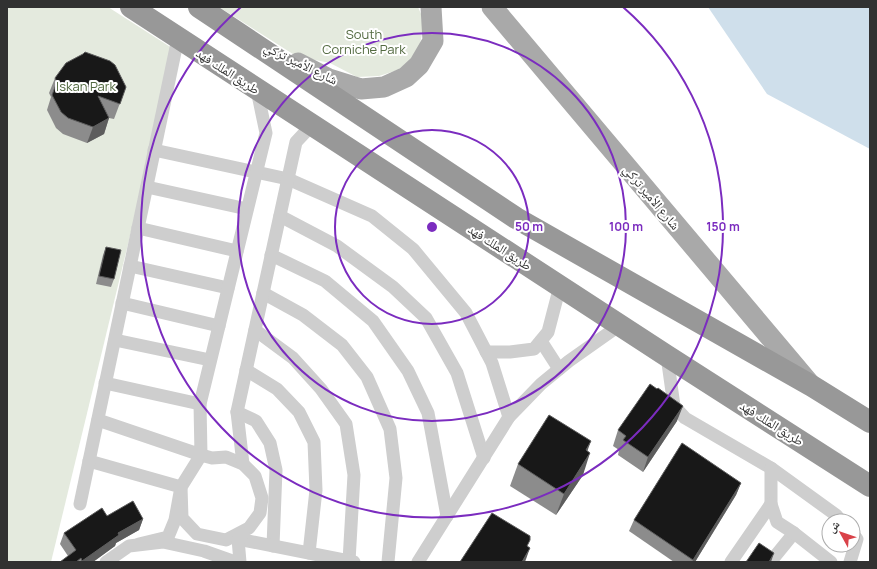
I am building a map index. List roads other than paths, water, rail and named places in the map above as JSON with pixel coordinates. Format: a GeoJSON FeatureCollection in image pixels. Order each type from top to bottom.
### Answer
{"type":"FeatureCollection","features":[{"type":"Feature","properties":{"kind":"highway","name":"طريق الملك فهد"},"geometry":{"type":"LineString","coordinates":[[131,7],[868,486]]}},
{"type":"Feature","properties":{"kind":"highway"},"geometry":{"type":"LineString","coordinates":[[208,13],[516,218],[812,386],[870,422]]}},
{"type":"Feature","properties":{"kind":"highway"},"geometry":{"type":"LineString","coordinates":[[450,215],[468,221],[479,216],[480,206],[463,192],[461,182]]}},
{"type":"Feature","properties":{"kind":"highway"},"geometry":{"type":"LineString","coordinates":[[507,252],[495,241],[488,231],[489,222],[496,215],[516,218]]}},
{"type":"Feature","properties":{"kind":"main road","name":"شارع الأمير تركي"},"geometry":{"type":"LineString","coordinates":[[208,13],[329,79],[361,89],[384,87],[406,77],[420,65],[432,41],[431,7]]}},
{"type":"Feature","properties":{"kind":"main road","name":"شارع الأمير تركي"},"geometry":{"type":"LineString","coordinates":[[492,7],[812,386]]}},
{"type":"Feature","properties":{"kind":"street"},"geometry":{"type":"LineString","coordinates":[[80,504],[178,38]]}},
{"type":"Feature","properties":{"kind":"street"},"geometry":{"type":"LineString","coordinates":[[106,562],[129,546],[168,537],[176,520],[181,487],[201,455],[200,404],[266,133],[257,90]]}},
{"type":"Feature","properties":{"kind":"street"},"geometry":{"type":"LineString","coordinates":[[243,464],[237,412],[296,142],[312,126]]}},
{"type":"Feature","properties":{"kind":"street"},"geometry":{"type":"LineString","coordinates":[[154,150],[288,179],[372,216],[413,249],[466,313],[492,363],[509,418]]}},
{"type":"Feature","properties":{"kind":"street"},"geometry":{"type":"LineString","coordinates":[[147,187],[247,209]]}},
{"type":"Feature","properties":{"kind":"street"},"geometry":{"type":"LineString","coordinates":[[280,216],[337,246],[393,287],[426,318],[458,373],[484,458]]}},
{"type":"Feature","properties":{"kind":"street"},"geometry":{"type":"LineString","coordinates":[[138,228],[237,251]]}},
{"type":"Feature","properties":{"kind":"street"},"geometry":{"type":"LineString","coordinates":[[271,255],[325,281],[373,321],[408,371],[428,413],[447,516]]}},
{"type":"Feature","properties":{"kind":"street"},"geometry":{"type":"LineString","coordinates":[[130,266],[228,288]]}},
{"type":"Feature","properties":{"kind":"street"},"geometry":{"type":"LineString","coordinates":[[486,352],[510,352],[534,349],[548,332],[560,286]]}},
{"type":"Feature","properties":{"kind":"street"},"geometry":{"type":"LineString","coordinates":[[263,293],[303,315],[342,345],[367,377],[390,429],[396,478],[388,562]]}},
{"type":"Feature","properties":{"kind":"street"},"geometry":{"type":"LineString","coordinates":[[122,303],[218,326]]}},
{"type":"Feature","properties":{"kind":"street"},"geometry":{"type":"LineString","coordinates":[[418,562],[509,418],[541,384],[559,369],[620,325]]}},
{"type":"Feature","properties":{"kind":"street"},"geometry":{"type":"LineString","coordinates":[[238,539],[352,562],[354,475],[346,424],[321,389],[293,358],[255,330]]}},
{"type":"Feature","properties":{"kind":"street"},"geometry":{"type":"LineString","coordinates":[[115,340],[210,360]]}},
{"type":"Feature","properties":{"kind":"street"},"geometry":{"type":"LineString","coordinates":[[541,341],[559,369]]}},
{"type":"Feature","properties":{"kind":"street"},"geometry":{"type":"LineString","coordinates":[[667,356],[674,406],[686,418],[771,468],[833,513]]}},
{"type":"Feature","properties":{"kind":"street"},"geometry":{"type":"LineString","coordinates":[[246,370],[277,389],[299,412],[314,442],[316,490],[309,553]]}},
{"type":"Feature","properties":{"kind":"street"},"geometry":{"type":"LineString","coordinates":[[105,383],[200,404]]}},
{"type":"Feature","properties":{"kind":"street"},"geometry":{"type":"LineString","coordinates":[[237,412],[256,421],[270,443],[276,470],[273,546]]}},
{"type":"Feature","properties":{"kind":"street"},"geometry":{"type":"LineString","coordinates":[[98,420],[201,455],[212,458],[226,457],[243,464],[255,476],[262,498],[260,513],[249,528],[238,539],[240,562]]}},
{"type":"Feature","properties":{"kind":"street"},"geometry":{"type":"LineString","coordinates":[[89,460],[181,487]]}},
{"type":"Feature","properties":{"kind":"street"},"geometry":{"type":"LineString","coordinates":[[771,468],[771,504],[777,522],[794,533],[831,562]]}},
{"type":"Feature","properties":{"kind":"street"},"geometry":{"type":"LineString","coordinates":[[181,487],[182,518],[197,534],[226,540],[249,528]]}},
{"type":"Feature","properties":{"kind":"street"},"geometry":{"type":"LineString","coordinates":[[731,562],[771,504]]}},
{"type":"Feature","properties":{"kind":"street"},"geometry":{"type":"LineString","coordinates":[[772,560],[794,533]]}},
{"type":"Feature","properties":{"kind":"street"},"geometry":{"type":"LineString","coordinates":[[139,544],[163,542],[204,551],[235,562]]}},
{"type":"Feature","properties":{"kind":"water"},"geometry":{"type":"Polygon","coordinates":[[[708,7],[870,7],[870,149],[767,94],[708,7]]]}},
{"type":"Feature","properties":{"kind":"park label","name":"South Corniche Park"},"geometry":{"type":"Point","coordinates":[364,42]}},
{"type":"Feature","properties":{"kind":"park label","name":"Iskan Park"},"geometry":{"type":"Point","coordinates":[86,86]}}]}
